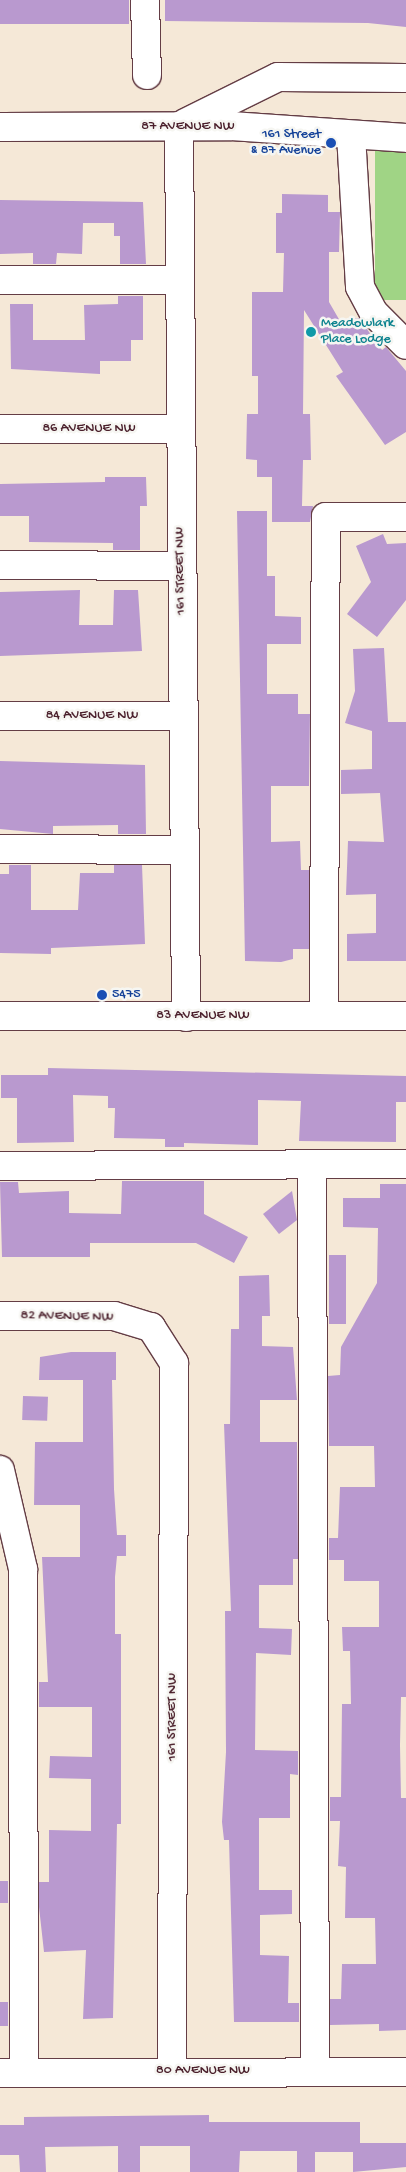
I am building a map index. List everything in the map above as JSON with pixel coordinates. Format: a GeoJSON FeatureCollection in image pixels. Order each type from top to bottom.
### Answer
{"type":"FeatureCollection","features":[{"type":"Feature","properties":{"kind":"street"},"geometry":{"type":"LineString","coordinates":[[145,0],[147,75]]}},
{"type":"Feature","properties":{"kind":"street"},"geometry":{"type":"LineString","coordinates":[[179,126],[278,77],[406,78]]}},
{"type":"Feature","properties":{"kind":"street","name":"87 AVENUE NW"},"geometry":{"type":"LineString","coordinates":[[0,127],[179,126],[406,138]]}},
{"type":"Feature","properties":{"kind":"street","name":"161 STREET NW"},"geometry":{"type":"LineString","coordinates":[[179,126],[178,429],[184,716],[186,1016]]}},
{"type":"Feature","properties":{"kind":"street"},"geometry":{"type":"LineString","coordinates":[[352,135],[360,287],[374,313],[406,344]]}},
{"type":"Feature","properties":{"kind":"street"},"geometry":{"type":"LineString","coordinates":[[0,280],[178,280]]}},
{"type":"Feature","properties":{"kind":"street","name":"86 AVENUE NW"},"geometry":{"type":"LineString","coordinates":[[0,429],[178,429]]}},
{"type":"Feature","properties":{"kind":"street"},"geometry":{"type":"LineString","coordinates":[[324,1016],[326,518],[406,518]]}},
{"type":"Feature","properties":{"kind":"street"},"geometry":{"type":"LineString","coordinates":[[0,565],[181,566]]}},
{"type":"Feature","properties":{"kind":"street","name":"84 AVENUE NW"},"geometry":{"type":"LineString","coordinates":[[0,716],[184,716]]}},
{"type":"Feature","properties":{"kind":"street"},"geometry":{"type":"LineString","coordinates":[[0,849],[185,850]]}},
{"type":"Feature","properties":{"kind":"street","name":"83 AVENUE NW"},"geometry":{"type":"LineString","coordinates":[[0,1016],[406,1016]]}},
{"type":"Feature","properties":{"kind":"street"},"geometry":{"type":"LineString","coordinates":[[0,1166],[406,1164]]}},
{"type":"Feature","properties":{"kind":"street"},"geometry":{"type":"LineString","coordinates":[[312,1165],[315,2072]]}},
{"type":"Feature","properties":{"kind":"street","name":"82 AVENUE NW"},"geometry":{"type":"LineString","coordinates":[[0,1316],[114,1316],[151,1327],[174,1363]]}},
{"type":"Feature","properties":{"kind":"street","name":"161 STREET NW"},"geometry":{"type":"LineString","coordinates":[[172,2071],[174,1363]]}},
{"type":"Feature","properties":{"kind":"street"},"geometry":{"type":"LineString","coordinates":[[0,1470],[23,1569],[12,2072]]}},
{"type":"Feature","properties":{"kind":"street","name":"80 AVENUE NW"},"geometry":{"type":"LineString","coordinates":[[12,2072],[406,2072]]}},
{"type":"Feature","properties":{"kind":"green space"},"geometry":{"type":"Polygon","coordinates":[[[375,150],[406,150],[406,300],[375,300],[375,150]]]}},
{"type":"Feature","properties":{"kind":"building"},"geometry":{"type":"Polygon","coordinates":[[[0,0],[129,0],[129,24],[0,24],[0,0]]]}},
{"type":"Feature","properties":{"kind":"building"},"geometry":{"type":"Polygon","coordinates":[[[165,0],[406,0],[406,27],[368,23],[165,21],[165,0]]]}},
{"type":"Feature","properties":{"kind":"building","name":"Meadowlark Place Lodge"},"geometry":{"type":"Polygon","coordinates":[[[282,194],[328,195],[328,212],[340,212],[339,252],[329,252],[329,302],[340,321],[359,318],[382,350],[386,347],[406,371],[406,432],[385,445],[336,376],[343,372],[304,310],[303,414],[310,414],[311,460],[303,460],[302,506],[313,506],[310,522],[272,522],[272,477],[257,477],[257,460],[246,459],[247,414],[258,414],[258,376],[252,376],[252,292],[283,292],[284,253],[276,253],[276,213],[282,213],[282,194]]]}},
{"type":"Feature","properties":{"kind":"building"},"geometry":{"type":"Polygon","coordinates":[[[0,200],[143,202],[146,264],[120,264],[120,236],[114,236],[114,223],[83,223],[82,254],[57,253],[56,264],[33,264],[33,253],[0,254],[0,200]]]}},
{"type":"Feature","properties":{"kind":"building"},"geometry":{"type":"Polygon","coordinates":[[[118,296],[143,296],[143,340],[131,340],[131,361],[100,361],[100,374],[11,369],[10,304],[33,304],[33,340],[85,340],[84,305],[118,304],[118,296]]]}},
{"type":"Feature","properties":{"kind":"building"},"geometry":{"type":"Polygon","coordinates":[[[105,477],[146,477],[147,506],[140,506],[140,550],[113,550],[113,543],[29,542],[29,516],[0,516],[0,484],[105,482],[105,477]]]}},
{"type":"Feature","properties":{"kind":"building"},"geometry":{"type":"Polygon","coordinates":[[[237,511],[267,511],[267,576],[275,576],[275,616],[301,617],[301,644],[267,644],[267,694],[298,694],[298,714],[310,714],[309,786],[271,786],[271,842],[300,841],[301,870],[309,870],[309,949],[293,949],[293,959],[281,962],[245,961],[237,511]]]}},
{"type":"Feature","properties":{"kind":"building"},"geometry":{"type":"Polygon","coordinates":[[[383,534],[387,544],[406,543],[406,600],[377,637],[347,614],[371,582],[356,546],[383,534]]]}},
{"type":"Feature","properties":{"kind":"building"},"geometry":{"type":"Polygon","coordinates":[[[80,590],[79,625],[113,625],[114,590],[138,590],[142,651],[0,656],[0,592],[80,590]]]}},
{"type":"Feature","properties":{"kind":"building"},"geometry":{"type":"Polygon","coordinates":[[[384,648],[388,722],[406,722],[406,961],[347,961],[347,934],[376,933],[376,894],[346,895],[348,841],[384,842],[380,793],[341,794],[341,770],[372,769],[372,731],[345,723],[355,691],[353,649],[384,648]]]}},
{"type":"Feature","properties":{"kind":"building"},"geometry":{"type":"Polygon","coordinates":[[[0,761],[145,765],[146,834],[118,834],[118,825],[53,826],[53,834],[0,829],[0,761]]]}},
{"type":"Feature","properties":{"kind":"building"},"geometry":{"type":"Polygon","coordinates":[[[9,865],[31,865],[31,910],[78,910],[80,873],[114,873],[114,865],[142,865],[145,944],[51,948],[51,954],[0,953],[0,874],[9,874],[9,865]]]}},
{"type":"Feature","properties":{"kind":"building"},"geometry":{"type":"Polygon","coordinates":[[[48,1068],[406,1076],[406,1102],[396,1102],[396,1142],[299,1141],[301,1101],[258,1100],[258,1145],[184,1143],[184,1147],[165,1147],[165,1139],[114,1138],[115,1108],[108,1108],[108,1096],[73,1095],[74,1142],[17,1143],[17,1098],[1,1098],[1,1075],[48,1075],[48,1068]]]}},
{"type":"Feature","properties":{"kind":"building"},"geometry":{"type":"Polygon","coordinates":[[[122,1181],[204,1181],[204,1214],[248,1237],[234,1263],[196,1243],[90,1243],[90,1257],[2,1257],[0,1182],[18,1182],[19,1193],[69,1191],[69,1213],[121,1214],[122,1181]]]}},
{"type":"Feature","properties":{"kind":"building"},"geometry":{"type":"Polygon","coordinates":[[[380,1184],[406,1184],[406,1697],[401,1697],[400,1745],[401,1798],[406,1798],[406,2030],[379,2031],[379,2024],[330,2025],[330,1999],[341,1999],[342,1964],[376,1964],[375,1918],[345,1918],[346,1867],[338,1866],[340,1821],[330,1821],[330,1797],[341,1797],[342,1704],[351,1704],[350,1651],[343,1651],[342,1627],[379,1627],[379,1581],[344,1581],[344,1560],[329,1560],[329,1538],[338,1538],[340,1487],[375,1487],[374,1446],[329,1446],[328,1376],[340,1375],[341,1347],[377,1283],[378,1228],[343,1227],[343,1198],[380,1198],[380,1184]]]}},
{"type":"Feature","properties":{"kind":"building"},"geometry":{"type":"Polygon","coordinates":[[[292,1191],[297,1220],[279,1234],[263,1214],[292,1191]]]}},
{"type":"Feature","properties":{"kind":"building"},"geometry":{"type":"Polygon","coordinates":[[[329,1255],[346,1255],[346,1324],[329,1324],[329,1255]]]}},
{"type":"Feature","properties":{"kind":"building"},"geometry":{"type":"Polygon","coordinates":[[[269,1275],[270,1316],[262,1316],[262,1346],[293,1347],[297,1400],[260,1400],[260,1442],[297,1442],[298,1559],[293,1559],[293,1585],[259,1585],[259,1628],[292,1629],[291,1655],[256,1653],[255,1750],[298,1751],[298,1775],[290,1774],[290,1818],[259,1818],[259,1890],[292,1890],[292,1914],[260,1915],[260,1955],[289,1956],[288,2003],[299,2003],[299,2022],[234,2022],[229,1840],[224,1840],[222,1822],[226,1752],[225,1611],[231,1611],[224,1424],[230,1424],[231,1329],[239,1329],[239,1276],[269,1275]]]}},
{"type":"Feature","properties":{"kind":"building"},"geometry":{"type":"Polygon","coordinates":[[[71,1352],[116,1352],[116,1380],[112,1380],[114,1489],[117,1535],[126,1535],[126,1556],[117,1556],[115,1577],[115,1634],[121,1634],[121,1824],[117,1824],[113,2018],[83,2019],[86,1950],[44,1952],[39,1907],[39,1882],[49,1882],[49,1830],[91,1831],[91,1779],[49,1778],[50,1756],[92,1757],[92,1707],[39,1707],[39,1682],[48,1682],[42,1557],[80,1557],[80,1505],[34,1505],[35,1442],[83,1442],[83,1380],[39,1380],[40,1357],[71,1352]]]}},
{"type":"Feature","properties":{"kind":"building"},"geometry":{"type":"Polygon","coordinates":[[[23,1396],[48,1397],[47,1421],[22,1420],[23,1396]]]}},
{"type":"Feature","properties":{"kind":"building"},"geometry":{"type":"Polygon","coordinates":[[[0,1881],[8,1881],[8,1903],[0,1903],[0,1881]]]}},
{"type":"Feature","properties":{"kind":"building"},"geometry":{"type":"Polygon","coordinates":[[[0,2002],[8,2002],[8,2026],[0,2026],[0,2002]]]}},
{"type":"Feature","properties":{"kind":"building"},"geometry":{"type":"Polygon","coordinates":[[[209,2115],[209,2122],[360,2122],[360,2143],[406,2143],[406,2167],[353,2172],[353,2152],[315,2152],[315,2172],[297,2172],[297,2151],[240,2151],[239,2172],[190,2172],[190,2146],[140,2146],[140,2172],[118,2172],[118,2146],[45,2147],[46,2172],[20,2172],[19,2155],[0,2155],[0,2125],[24,2125],[24,2117],[209,2115]]]}},
{"type":"Feature","properties":{"kind":"place","name":"161 Street & 87 Avenue"},"geometry":{"type":"Point","coordinates":[331,143]}},
{"type":"Feature","properties":{"kind":"place","name":"Meadowlark Place Lodge"},"geometry":{"type":"Point","coordinates":[311,332]}},
{"type":"Feature","properties":{"kind":"place","name":"5475"},"geometry":{"type":"Point","coordinates":[102,995]}}]}
